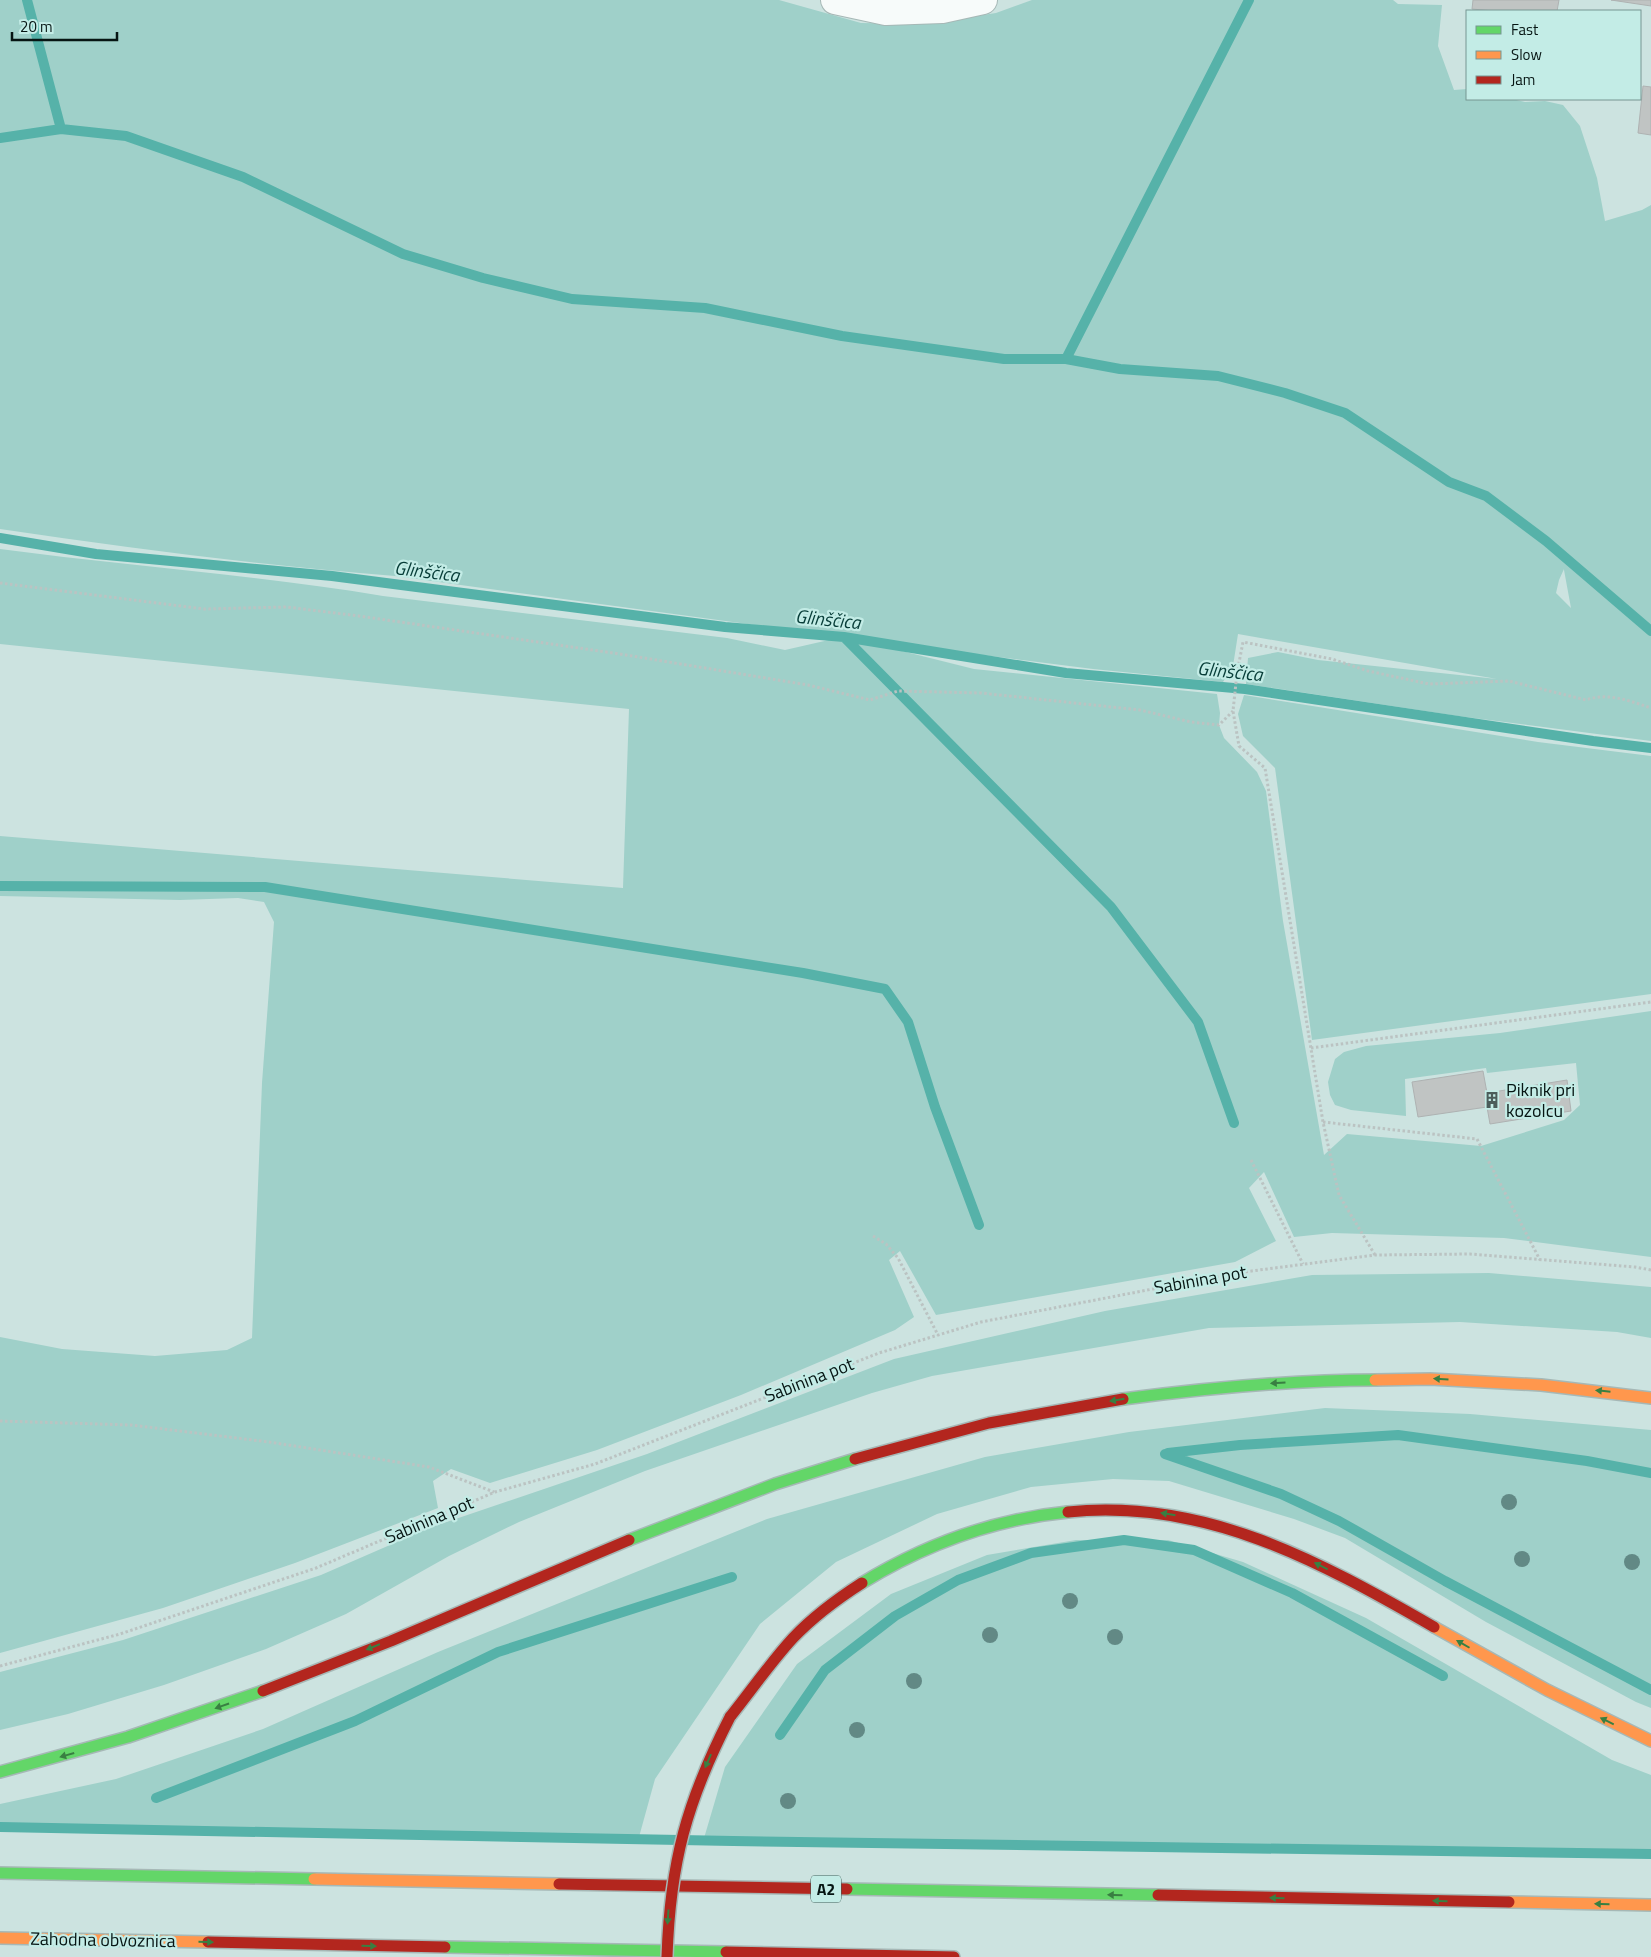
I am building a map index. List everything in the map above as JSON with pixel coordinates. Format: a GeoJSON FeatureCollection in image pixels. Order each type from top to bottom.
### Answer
{"type":"FeatureCollection","features":[{"type":"Feature","properties":{"kind":"highway"},"geometry":{"type":"LineString","coordinates":[[0,1772],[62,1757],[147,1732],[246,1697],[349,1658],[689,1516],[776,1483],[859,1457],[960,1430],[1051,1410],[1144,1395],[1241,1384],[1430,1379],[1528,1383],[1651,1398]]}},
{"type":"Feature","properties":{"kind":"highway"},"geometry":{"type":"LineString","coordinates":[[667,1957],[669,1897],[681,1834],[699,1781],[730,1717],[781,1652],[827,1608],[878,1573],[904,1559],[941,1543],[993,1526],[1054,1514],[1116,1510],[1147,1511],[1238,1531],[1296,1553],[1379,1596],[1541,1688],[1651,1741]]}},
{"type":"Feature","properties":{"kind":"highway","name":"A2"},"geometry":{"type":"LineString","coordinates":[[0,1873],[1651,1905]]}},
{"type":"Feature","properties":{"kind":"highway","name":"Zahodna obvoznica"},"geometry":{"type":"LineString","coordinates":[[0,1938],[954,1957]]}},
{"type":"Feature","properties":{"kind":"highway"},"geometry":{"type":"LineString","coordinates":[[716,1953],[728,1957]]}},
{"type":"Feature","properties":{"kind":"street"},"geometry":{"type":"LineString","coordinates":[[835,0],[886,11],[942,9],[983,0]]}},
{"type":"Feature","properties":{"kind":"path"},"geometry":{"type":"LineString","coordinates":[[0,583],[204,609],[287,606],[630,656],[808,685],[870,700],[898,691],[981,693],[1140,710],[1191,722],[1219,725],[1233,711]]}},
{"type":"Feature","properties":{"kind":"path"},"geometry":{"type":"LineString","coordinates":[[1375,1255],[1339,1195],[1323,1122],[1265,768],[1239,746],[1233,711],[1243,642],[1332,659],[1368,671],[1429,684],[1508,681],[1586,700],[1598,696],[1624,699],[1651,708]]}},
{"type":"Feature","properties":{"kind":"path"},"geometry":{"type":"LineString","coordinates":[[1311,1048],[1651,1002]]}},
{"type":"Feature","properties":{"kind":"path"},"geometry":{"type":"LineString","coordinates":[[1323,1122],[1477,1139],[1540,1260]]}},
{"type":"Feature","properties":{"kind":"path"},"geometry":{"type":"LineString","coordinates":[[1251,1160],[1304,1264]]}},
{"type":"Feature","properties":{"kind":"path"},"geometry":{"type":"LineString","coordinates":[[873,1236],[886,1244],[898,1258],[938,1335]]}},
{"type":"Feature","properties":{"kind":"path","name":"Sabinina pot"},"geometry":{"type":"LineString","coordinates":[[0,1666],[120,1634],[316,1568],[495,1492],[595,1464],[879,1353],[980,1322],[1236,1274],[1375,1255],[1470,1254],[1635,1267],[1651,1270]]}},
{"type":"Feature","properties":{"kind":"path"},"geometry":{"type":"LineString","coordinates":[[0,1421],[130,1425],[269,1442],[429,1467],[495,1492]]}},
{"type":"Feature","properties":{"kind":"green space"},"geometry":{"type":"Polygon","coordinates":[[[0,0],[779,0],[861,23],[924,24],[996,13],[1032,0],[1393,0],[1398,4],[1442,5],[1438,46],[1454,90],[1466,89],[1466,100],[1545,101],[1563,105],[1580,126],[1597,178],[1605,221],[1642,210],[1651,205],[1651,741],[1458,716],[1246,684],[1248,658],[1278,652],[1318,660],[1497,679],[1238,634],[1233,666],[1223,682],[1093,669],[850,638],[974,669],[1217,694],[1220,713],[1219,725],[1224,738],[1257,772],[1266,791],[1283,921],[1324,1155],[1347,1134],[1481,1146],[1564,1120],[1580,1105],[1576,1063],[1487,1073],[1486,1068],[1405,1079],[1406,1116],[1351,1110],[1335,1105],[1330,1095],[1328,1082],[1335,1059],[1344,1052],[1366,1046],[1500,1033],[1651,1011],[1651,1257],[1504,1238],[1332,1233],[1294,1237],[1264,1172],[1249,1188],[1276,1241],[1235,1262],[936,1315],[900,1251],[889,1260],[914,1317],[895,1330],[741,1395],[597,1450],[490,1483],[451,1469],[433,1481],[438,1508],[295,1563],[163,1608],[0,1653],[0,1337],[62,1349],[155,1356],[227,1350],[252,1338],[262,1083],[274,922],[264,902],[238,898],[180,900],[0,896],[0,836],[623,888],[629,709],[0,644],[0,549],[287,582],[383,596],[727,638],[785,650],[842,637],[395,576],[197,556],[0,529],[0,0]],[[1564,569],[1556,593],[1571,608],[1564,569]]]}},
{"type":"Feature","properties":{"kind":"green space"},"geometry":{"type":"Polygon","coordinates":[[[1244,695],[1538,742],[1651,756],[1651,994],[1312,1040],[1275,768],[1243,736],[1238,714],[1244,695]]]}},
{"type":"Feature","properties":{"kind":"green space"},"geometry":{"type":"Polygon","coordinates":[[[1489,1273],[1651,1287],[1651,1338],[1617,1332],[1460,1322],[1209,1328],[932,1376],[872,1393],[645,1471],[519,1522],[449,1556],[346,1614],[266,1649],[164,1685],[68,1714],[0,1730],[0,1672],[123,1640],[321,1575],[429,1528],[647,1454],[894,1359],[1105,1311],[1312,1275],[1489,1273]]]}},
{"type":"Feature","properties":{"kind":"green space"},"geometry":{"type":"Polygon","coordinates":[[[1325,1408],[1470,1414],[1651,1430],[1651,1708],[1636,1702],[1486,1622],[1345,1538],[1294,1519],[1169,1481],[1113,1479],[1031,1487],[937,1514],[836,1562],[760,1624],[655,1779],[639,1837],[413,1837],[185,1830],[0,1831],[0,1804],[116,1779],[263,1729],[438,1652],[767,1519],[985,1457],[1129,1432],[1325,1408]]]}},
{"type":"Feature","properties":{"kind":"green space"},"geometry":{"type":"Polygon","coordinates":[[[1076,1540],[1168,1540],[1243,1562],[1366,1618],[1612,1760],[1651,1775],[1651,1856],[1411,1854],[1193,1849],[702,1845],[725,1767],[797,1664],[891,1594],[987,1555],[1076,1540]]]}},
{"type":"Feature","properties":{"kind":"building"},"geometry":{"type":"Polygon","coordinates":[[[1473,0],[1559,0],[1557,10],[1472,9],[1473,0]]]}},
{"type":"Feature","properties":{"kind":"building"},"geometry":{"type":"Polygon","coordinates":[[[1611,0],[1651,0],[1651,6],[1611,0]]]}},
{"type":"Feature","properties":{"kind":"building"},"geometry":{"type":"Polygon","coordinates":[[[1643,86],[1651,87],[1651,135],[1638,133],[1643,86]]]}},
{"type":"Feature","properties":{"kind":"building","name":"Piknik pri kozolcu"},"geometry":{"type":"Polygon","coordinates":[[[1483,1071],[1487,1093],[1567,1080],[1571,1111],[1490,1124],[1487,1107],[1418,1117],[1412,1082],[1483,1071]]]}},
{"type":"Feature","properties":{"kind":"waterway"},"geometry":{"type":"LineString","coordinates":[[27,0],[61,129]]}},
{"type":"Feature","properties":{"kind":"waterway"},"geometry":{"type":"LineString","coordinates":[[1066,359],[1249,0]]}},
{"type":"Feature","properties":{"kind":"waterway"},"geometry":{"type":"LineString","coordinates":[[0,138],[61,129],[126,136],[243,177],[403,254],[483,278],[572,299],[705,308],[842,336],[1004,359],[1066,359],[1120,369],[1218,376],[1285,393],[1345,413],[1449,482],[1486,496],[1546,541],[1651,631]]}},
{"type":"Feature","properties":{"kind":"waterway","name":"Glinščica"},"geometry":{"type":"LineString","coordinates":[[0,538],[96,554],[332,576],[725,627],[844,637],[1066,673],[1245,689],[1651,748]]}},
{"type":"Feature","properties":{"kind":"waterway"},"geometry":{"type":"LineString","coordinates":[[844,637],[1111,907],[1198,1022],[1234,1123]]}},
{"type":"Feature","properties":{"kind":"waterway"},"geometry":{"type":"LineString","coordinates":[[0,886],[265,887],[803,973],[885,989],[908,1022],[935,1107],[979,1225]]}},
{"type":"Feature","properties":{"kind":"waterway"},"geometry":{"type":"LineString","coordinates":[[1168,1453],[1240,1445],[1398,1435],[1587,1461],[1651,1473]]}},
{"type":"Feature","properties":{"kind":"waterway"},"geometry":{"type":"LineString","coordinates":[[1165,1454],[1281,1494],[1339,1521],[1445,1581],[1651,1690]]}},
{"type":"Feature","properties":{"kind":"waterway"},"geometry":{"type":"LineString","coordinates":[[780,1735],[825,1670],[895,1616],[958,1580],[1031,1553],[1124,1540],[1194,1550],[1292,1593],[1443,1676]]}},
{"type":"Feature","properties":{"kind":"waterway"},"geometry":{"type":"LineString","coordinates":[[156,1798],[355,1721],[498,1652],[732,1577]]}},
{"type":"Feature","properties":{"kind":"waterway"},"geometry":{"type":"LineString","coordinates":[[0,1827],[733,1841],[1651,1854]]}},
{"type":"Feature","properties":{"kind":"traffic: fast"},"geometry":{"type":"LineString","coordinates":[[1123,1399],[1249,1385],[1375,1380]]}},
{"type":"Feature","properties":{"kind":"traffic: fast"},"geometry":{"type":"LineString","coordinates":[[629,1540],[775,1484],[855,1459]]}},
{"type":"Feature","properties":{"kind":"traffic: fast"},"geometry":{"type":"LineString","coordinates":[[862,1583],[910,1557],[961,1536],[1014,1521],[1068,1512]]}},
{"type":"Feature","properties":{"kind":"traffic: fast"},"geometry":{"type":"LineString","coordinates":[[0,1772],[128,1737],[263,1691]]}},
{"type":"Feature","properties":{"kind":"traffic: fast"},"geometry":{"type":"LineString","coordinates":[[0,1873],[314,1879]]}},
{"type":"Feature","properties":{"kind":"traffic: fast"},"geometry":{"type":"LineString","coordinates":[[847,1889],[1158,1895]]}},
{"type":"Feature","properties":{"kind":"traffic: fast"},"geometry":{"type":"LineString","coordinates":[[445,1947],[726,1952]]}},
{"type":"Feature","properties":{"kind":"traffic: slow"},"geometry":{"type":"LineString","coordinates":[[1375,1380],[1430,1379],[1541,1385],[1651,1398]]}},
{"type":"Feature","properties":{"kind":"traffic: slow"},"geometry":{"type":"LineString","coordinates":[[1434,1627],[1547,1690],[1651,1741]]}},
{"type":"Feature","properties":{"kind":"traffic: slow"},"geometry":{"type":"LineString","coordinates":[[314,1879],[559,1884]]}},
{"type":"Feature","properties":{"kind":"traffic: slow"},"geometry":{"type":"LineString","coordinates":[[1509,1902],[1651,1905]]}},
{"type":"Feature","properties":{"kind":"traffic: slow"},"geometry":{"type":"LineString","coordinates":[[0,1938],[208,1942]]}},
{"type":"Feature","properties":{"kind":"traffic: jam"},"geometry":{"type":"LineString","coordinates":[[855,1459],[989,1423],[1123,1399]]}},
{"type":"Feature","properties":{"kind":"traffic: jam"},"geometry":{"type":"LineString","coordinates":[[1068,1512],[1118,1510],[1167,1515],[1214,1525],[1304,1558],[1348,1579],[1434,1627]]}},
{"type":"Feature","properties":{"kind":"traffic: jam"},"geometry":{"type":"LineString","coordinates":[[263,1691],[391,1641],[629,1540]]}},
{"type":"Feature","properties":{"kind":"traffic: jam"},"geometry":{"type":"LineString","coordinates":[[730,1717],[793,1638],[843,1595],[862,1583]]}},
{"type":"Feature","properties":{"kind":"traffic: jam"},"geometry":{"type":"LineString","coordinates":[[667,1957],[672,1891],[684,1833],[702,1777],[730,1717]]}},
{"type":"Feature","properties":{"kind":"traffic: jam"},"geometry":{"type":"LineString","coordinates":[[559,1884],[847,1889]]}},
{"type":"Feature","properties":{"kind":"traffic: jam"},"geometry":{"type":"LineString","coordinates":[[1158,1895],[1509,1902]]}},
{"type":"Feature","properties":{"kind":"traffic: jam"},"geometry":{"type":"LineString","coordinates":[[208,1942],[445,1947]]}},
{"type":"Feature","properties":{"kind":"traffic: jam"},"geometry":{"type":"LineString","coordinates":[[726,1952],[954,1957]]}},
{"type":"Feature","properties":{"kind":"place","name":"Piknik pri kozolcu"},"geometry":{"type":"Point","coordinates":[1492,1100]}}]}
